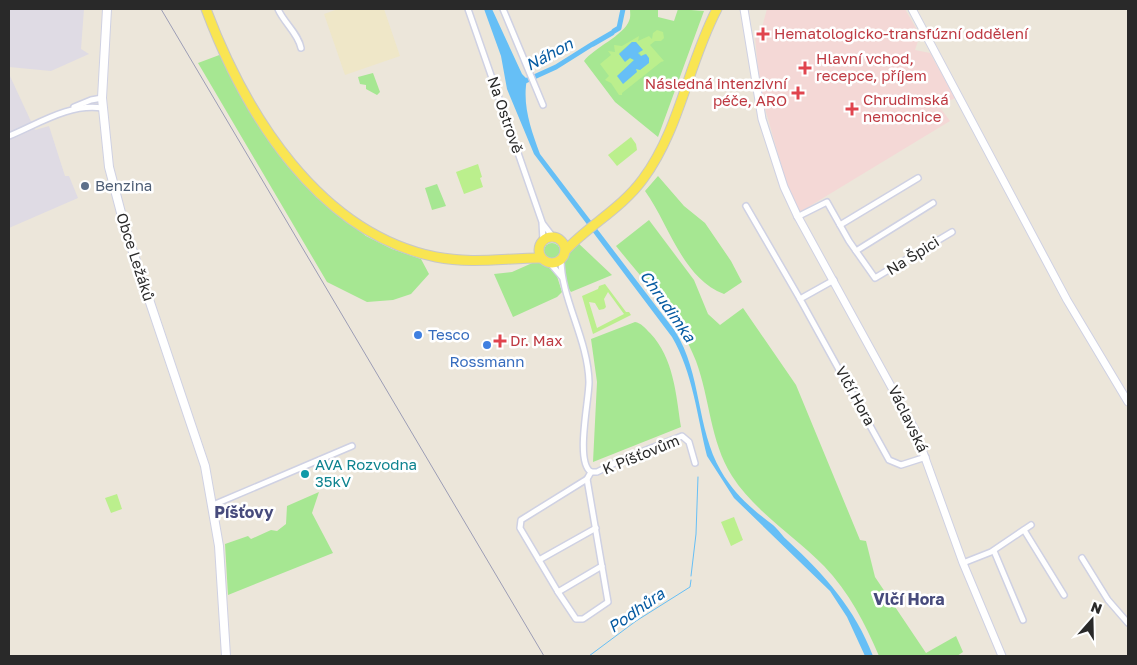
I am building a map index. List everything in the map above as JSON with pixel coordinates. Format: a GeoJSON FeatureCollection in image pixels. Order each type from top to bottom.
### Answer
{"type":"FeatureCollection","features":[{"type":"Feature","properties":{"kind":"main road","name":"Obce Ležáků"},"geometry":{"type":"LineString","coordinates":[[107,9],[102,108],[109,167],[119,209],[199,446],[212,497],[219,546],[226,656]]}},
{"type":"Feature","properties":{"kind":"main road"},"geometry":{"type":"LineString","coordinates":[[206,9],[229,63],[261,120],[298,170],[339,209],[381,237],[414,252],[465,261],[542,258],[550,263],[563,255],[580,235],[601,222],[624,202],[645,176],[667,135],[702,39],[717,9]]}},
{"type":"Feature","properties":{"kind":"main road"},"geometry":{"type":"LineString","coordinates":[[645,176],[673,112],[711,9]]}},
{"type":"Feature","properties":{"kind":"main road"},"geometry":{"type":"LineString","coordinates":[[514,259],[541,244],[580,235]]}},
{"type":"Feature","properties":{"kind":"main road"},"geometry":{"type":"LineString","coordinates":[[557,239],[563,255]]}},
{"type":"Feature","properties":{"kind":"main road"},"geometry":{"type":"LineString","coordinates":[[541,244],[542,258]]}},
{"type":"Feature","properties":{"kind":"street"},"geometry":{"type":"LineString","coordinates":[[278,9],[282,19],[299,39],[301,48]]}},
{"type":"Feature","properties":{"kind":"street","name":"Na Ostrově"},"geometry":{"type":"LineString","coordinates":[[468,9],[542,222],[541,244]]}},
{"type":"Feature","properties":{"kind":"street"},"geometry":{"type":"LineString","coordinates":[[503,9],[533,77],[543,105]]}},
{"type":"Feature","properties":{"kind":"street","name":"Václavská"},"geometry":{"type":"LineString","coordinates":[[743,9],[762,119],[784,187],[797,217],[907,413],[926,457],[963,563],[991,634],[1002,656]]}},
{"type":"Feature","properties":{"kind":"street"},"geometry":{"type":"LineString","coordinates":[[912,9],[1063,293],[1128,402]]}},
{"type":"Feature","properties":{"kind":"street"},"geometry":{"type":"LineString","coordinates":[[9,136],[68,111],[86,101],[102,98]]}},
{"type":"Feature","properties":{"kind":"street"},"geometry":{"type":"LineString","coordinates":[[68,111],[83,107],[102,108]]}},
{"type":"Feature","properties":{"kind":"street"},"geometry":{"type":"LineString","coordinates":[[840,225],[918,178]]}},
{"type":"Feature","properties":{"kind":"street"},"geometry":{"type":"LineString","coordinates":[[797,217],[826,201],[856,251],[933,203]]}},
{"type":"Feature","properties":{"kind":"street","name":"Vlčí Hora"},"geometry":{"type":"LineString","coordinates":[[746,206],[889,460],[901,465],[926,457]]}},
{"type":"Feature","properties":{"kind":"street","name":"Na Ostrově"},"geometry":{"type":"LineString","coordinates":[[542,222],[557,239]]}},
{"type":"Feature","properties":{"kind":"street","name":"Na Špici"},"geometry":{"type":"LineString","coordinates":[[856,251],[874,278],[952,232]]}},
{"type":"Feature","properties":{"kind":"street"},"geometry":{"type":"LineString","coordinates":[[562,277],[563,255]]}},
{"type":"Feature","properties":{"kind":"street"},"geometry":{"type":"LineString","coordinates":[[550,263],[562,277]]}},
{"type":"Feature","properties":{"kind":"street","name":"K Píšťovům"},"geometry":{"type":"LineString","coordinates":[[562,277],[580,333],[588,369],[589,392],[584,444],[586,467],[591,472],[597,472],[623,459],[682,436],[689,442],[695,463]]}},
{"type":"Feature","properties":{"kind":"street"},"geometry":{"type":"LineString","coordinates":[[800,299],[834,280]]}},
{"type":"Feature","properties":{"kind":"street"},"geometry":{"type":"LineString","coordinates":[[213,506],[352,446]]}},
{"type":"Feature","properties":{"kind":"street"},"geometry":{"type":"LineString","coordinates":[[587,480],[608,598],[605,606],[583,619],[576,619],[520,528],[521,520],[587,480],[591,472]]}},
{"type":"Feature","properties":{"kind":"street"},"geometry":{"type":"LineString","coordinates":[[963,563],[994,550],[1031,525]]}},
{"type":"Feature","properties":{"kind":"street"},"geometry":{"type":"LineString","coordinates":[[539,560],[596,528]]}},
{"type":"Feature","properties":{"kind":"street"},"geometry":{"type":"LineString","coordinates":[[1024,530],[1064,595]]}},
{"type":"Feature","properties":{"kind":"street"},"geometry":{"type":"LineString","coordinates":[[994,550],[1023,620]]}},
{"type":"Feature","properties":{"kind":"street"},"geometry":{"type":"LineString","coordinates":[[1082,558],[1108,600],[1128,623]]}},
{"type":"Feature","properties":{"kind":"street"},"geometry":{"type":"LineString","coordinates":[[558,592],[602,566]]}},
{"type":"Feature","properties":{"kind":"shaded area"},"geometry":{"type":"Polygon","coordinates":[[[9,9],[84,9],[81,49],[89,54],[51,71],[9,67],[9,9]]]}},
{"type":"Feature","properties":{"kind":"shaded area"},"geometry":{"type":"Polygon","coordinates":[[[338,9],[384,9],[400,56],[345,75],[324,14],[338,9]]]}},
{"type":"Feature","properties":{"kind":"shaded area","name":"Chrudimská nemocnice"},"geometry":{"type":"Polygon","coordinates":[[[767,9],[905,9],[920,35],[915,50],[930,53],[955,98],[939,106],[950,121],[800,212],[787,185],[760,91],[755,36],[758,34],[760,26],[762,27],[767,9]]]}},
{"type":"Feature","properties":{"kind":"shaded area"},"geometry":{"type":"Polygon","coordinates":[[[9,74],[35,130],[49,126],[65,176],[69,176],[78,198],[9,228],[9,74]]]}},
{"type":"Feature","properties":{"kind":"green space"},"geometry":{"type":"Polygon","coordinates":[[[630,9],[658,9],[658,17],[674,21],[678,9],[704,11],[658,137],[615,102],[584,61],[626,26],[630,18],[630,9]]]}},
{"type":"Feature","properties":{"kind":"green space"},"geometry":{"type":"Polygon","coordinates":[[[657,30],[663,32],[664,38],[661,41],[655,41],[650,45],[664,61],[622,93],[622,95],[619,95],[611,83],[605,80],[609,76],[600,64],[611,55],[608,51],[615,52],[614,45],[622,46],[639,36],[638,41],[649,36],[652,39],[653,33],[657,30]],[[632,42],[619,53],[624,61],[630,58],[634,60],[628,66],[640,70],[648,63],[645,54],[641,56],[636,42],[632,42]]]}},
{"type":"Feature","properties":{"kind":"green space"},"geometry":{"type":"Polygon","coordinates":[[[222,54],[239,92],[282,158],[316,197],[366,236],[392,249],[421,259],[429,274],[411,294],[393,300],[367,302],[327,282],[198,63],[222,54]]]}},
{"type":"Feature","properties":{"kind":"green space"},"geometry":{"type":"Polygon","coordinates":[[[373,73],[380,92],[377,95],[366,89],[366,85],[360,84],[358,77],[373,73]]]}},
{"type":"Feature","properties":{"kind":"green space"},"geometry":{"type":"Polygon","coordinates":[[[631,137],[636,144],[637,150],[617,166],[608,155],[631,137]]]}},
{"type":"Feature","properties":{"kind":"green space"},"geometry":{"type":"Polygon","coordinates":[[[478,164],[483,187],[464,194],[456,172],[478,164]]]}},
{"type":"Feature","properties":{"kind":"green space"},"geometry":{"type":"Polygon","coordinates":[[[658,176],[684,206],[705,223],[731,261],[742,282],[724,294],[697,276],[678,249],[645,191],[658,176]]]}},
{"type":"Feature","properties":{"kind":"green space"},"geometry":{"type":"Polygon","coordinates":[[[437,184],[446,206],[432,210],[425,188],[437,184]]]}},
{"type":"Feature","properties":{"kind":"green space"},"geometry":{"type":"Polygon","coordinates":[[[649,220],[694,280],[708,314],[720,325],[743,308],[796,385],[860,540],[866,541],[875,577],[926,653],[956,636],[963,652],[957,656],[879,656],[856,608],[833,576],[813,555],[741,489],[732,476],[719,449],[701,375],[689,345],[660,300],[616,246],[649,220]]]}},
{"type":"Feature","properties":{"kind":"green space"},"geometry":{"type":"Polygon","coordinates":[[[577,242],[612,275],[571,292],[564,279],[563,272],[565,259],[577,242]]]}},
{"type":"Feature","properties":{"kind":"green space"},"geometry":{"type":"Polygon","coordinates":[[[552,243],[560,251],[552,259],[544,251],[552,243]]]}},
{"type":"Feature","properties":{"kind":"green space"},"geometry":{"type":"Polygon","coordinates":[[[539,260],[556,273],[562,292],[557,297],[513,317],[494,274],[512,272],[539,260]]]}},
{"type":"Feature","properties":{"kind":"green space"},"geometry":{"type":"Polygon","coordinates":[[[605,284],[626,312],[629,312],[631,315],[593,334],[582,296],[598,289],[599,286],[605,284]],[[608,292],[604,299],[606,307],[604,309],[599,310],[595,303],[589,302],[597,328],[624,314],[608,292]]]}},
{"type":"Feature","properties":{"kind":"green space"},"geometry":{"type":"Polygon","coordinates":[[[635,322],[650,333],[658,343],[669,365],[673,377],[681,427],[593,462],[597,382],[591,339],[635,322]]]}},
{"type":"Feature","properties":{"kind":"green space"},"geometry":{"type":"Polygon","coordinates":[[[319,492],[312,513],[333,553],[228,595],[225,544],[248,536],[251,539],[271,530],[277,531],[286,524],[287,506],[319,492]]]}},
{"type":"Feature","properties":{"kind":"green space"},"geometry":{"type":"Polygon","coordinates":[[[117,494],[122,509],[111,513],[105,498],[117,494]]]}},
{"type":"Feature","properties":{"kind":"green space"},"geometry":{"type":"Polygon","coordinates":[[[734,517],[743,540],[731,546],[721,522],[734,517]]]}},
{"type":"Feature","properties":{"kind":"water"},"geometry":{"type":"Polygon","coordinates":[[[484,9],[492,9],[522,74],[527,79],[527,108],[540,154],[675,331],[684,348],[695,383],[707,437],[721,471],[744,501],[775,527],[838,594],[857,623],[873,656],[865,656],[847,617],[830,591],[734,498],[707,456],[690,380],[679,351],[672,337],[534,154],[507,89],[501,56],[484,9]]]}},
{"type":"Feature","properties":{"kind":"water"},"geometry":{"type":"Polygon","coordinates":[[[632,42],[636,42],[643,50],[638,53],[641,56],[646,54],[649,58],[649,63],[640,70],[636,69],[637,72],[623,84],[617,76],[634,60],[630,58],[625,62],[619,54],[632,42]]]}},
{"type":"Feature","properties":{"kind":"waterway","name":"Náhon"},"geometry":{"type":"LineString","coordinates":[[614,31],[619,28],[623,9]]}},
{"type":"Feature","properties":{"kind":"waterway","name":"Náhon"},"geometry":{"type":"LineString","coordinates":[[593,44],[612,33]]}},
{"type":"Feature","properties":{"kind":"waterway","name":"Náhon"},"geometry":{"type":"LineString","coordinates":[[523,82],[556,67],[591,45]]}},
{"type":"Feature","properties":{"kind":"waterway","name":"Podhůra"},"geometry":{"type":"LineString","coordinates":[[691,576],[696,534],[698,477]]}},
{"type":"Feature","properties":{"kind":"waterway","name":"Podhůra"},"geometry":{"type":"LineString","coordinates":[[589,656],[636,621],[690,587],[691,580]]}},
{"type":"Feature","properties":{"kind":"railway"},"geometry":{"type":"LineString","coordinates":[[161,9],[544,656]]}},
{"type":"Feature","properties":{"kind":"place","name":"Hematologicko-transfúzní oddělení"},"geometry":{"type":"Point","coordinates":[763,34]}},
{"type":"Feature","properties":{"kind":"place","name":"Hlavní vchod, recepce, příjem"},"geometry":{"type":"Point","coordinates":[805,68]}},
{"type":"Feature","properties":{"kind":"place","name":"Následná intenzivní péče, ARO"},"geometry":{"type":"Point","coordinates":[798,93]}},
{"type":"Feature","properties":{"kind":"place","name":"Chrudimská nemocnice"},"geometry":{"type":"Point","coordinates":[852,109]}},
{"type":"Feature","properties":{"kind":"place","name":"Benzina"},"geometry":{"type":"Point","coordinates":[85,186]}},
{"type":"Feature","properties":{"kind":"place","name":"Tesco"},"geometry":{"type":"Point","coordinates":[418,335]}},
{"type":"Feature","properties":{"kind":"place","name":"Dr. Max"},"geometry":{"type":"Point","coordinates":[500,341]}},
{"type":"Feature","properties":{"kind":"place","name":"Rossmann"},"geometry":{"type":"Point","coordinates":[487,345]}},
{"type":"Feature","properties":{"kind":"place","name":"AVA Rozvodna 35kV"},"geometry":{"type":"Point","coordinates":[305,474]}},
{"type":"Feature","properties":{"kind":"district","name":"Píšťovy"},"geometry":{"type":"Point","coordinates":[244,512]}},
{"type":"Feature","properties":{"kind":"district","name":"Vlčí Hora"},"geometry":{"type":"Point","coordinates":[909,599]}},
{"type":"Feature","properties":{"kind":"water label","name":"Chrudimka"},"geometry":{"type":"Point","coordinates":[668,306]}}]}
